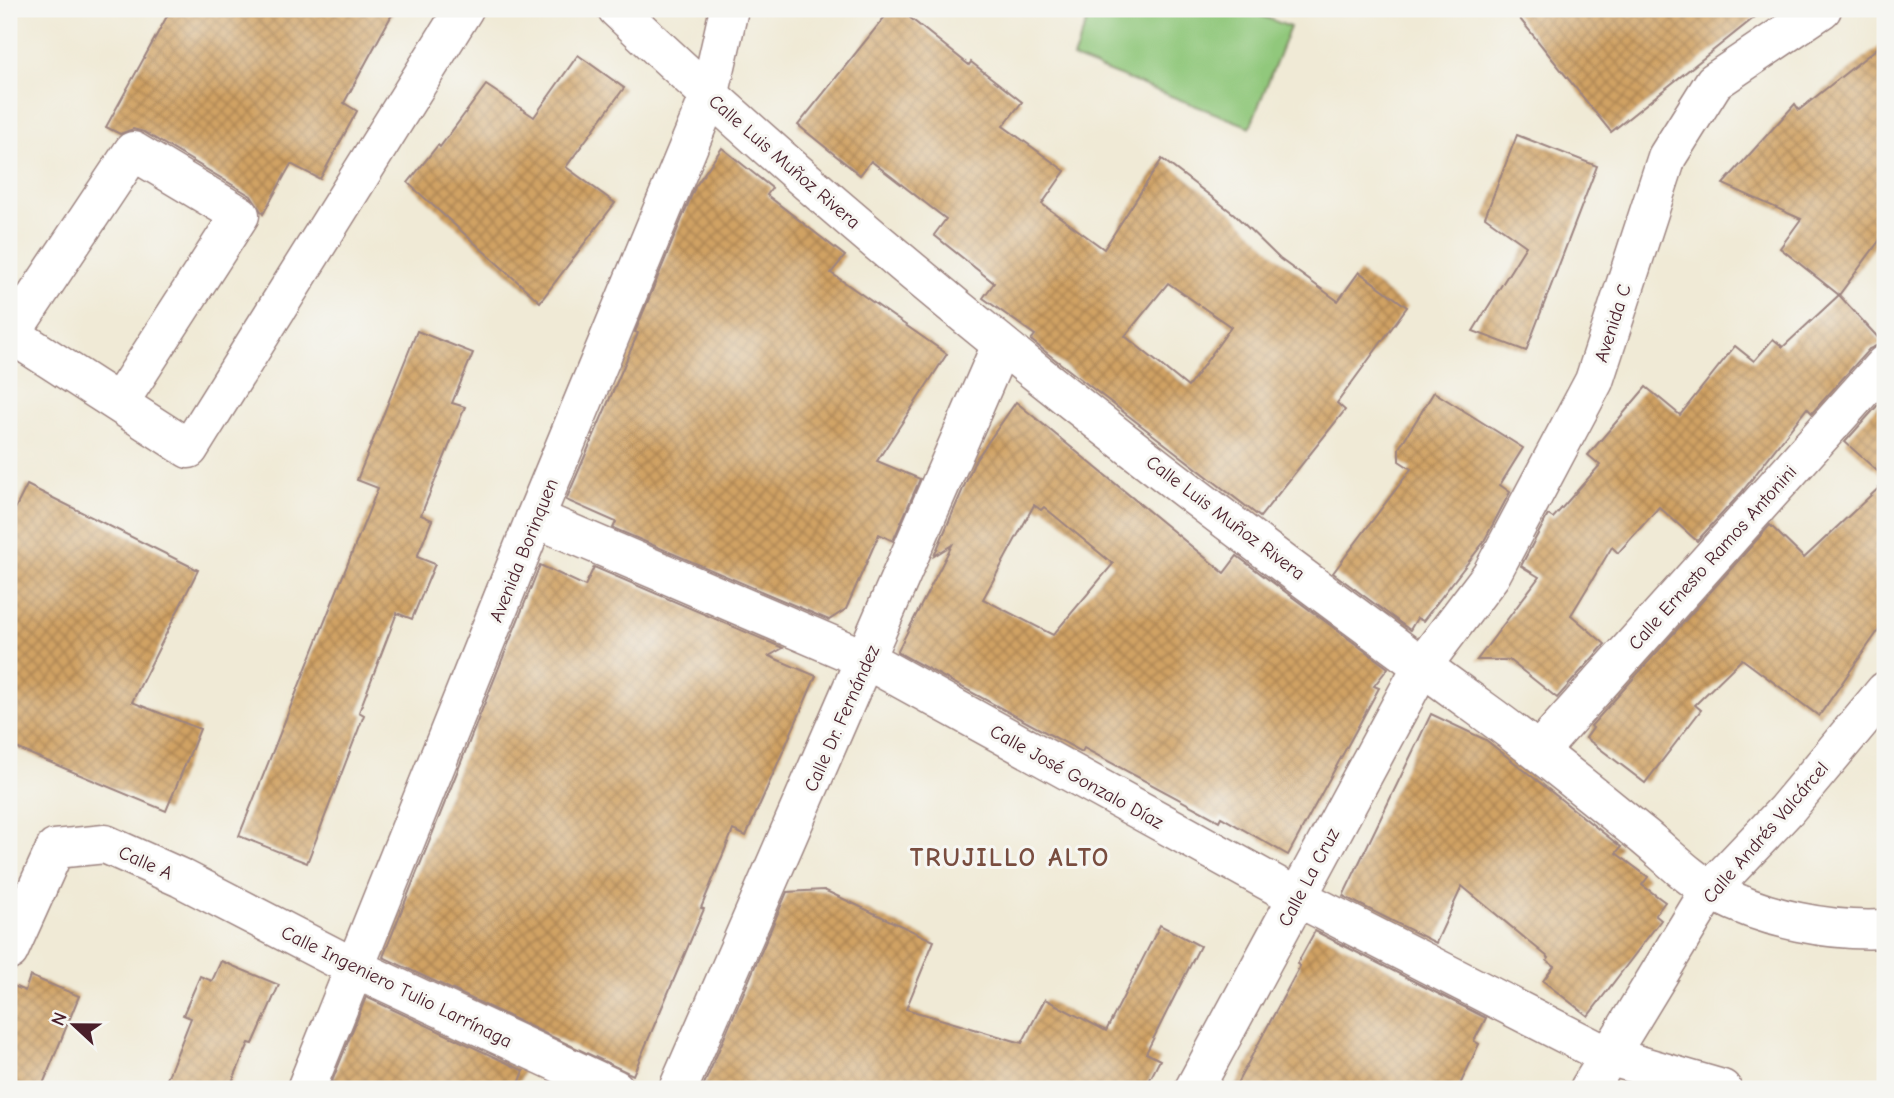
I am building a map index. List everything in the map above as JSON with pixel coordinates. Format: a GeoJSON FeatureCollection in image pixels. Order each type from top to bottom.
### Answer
{"type":"FeatureCollection","features":[{"type":"Feature","properties":{"kind":"street"},"geometry":{"type":"LineString","coordinates":[[119,403],[240,215],[133,151],[11,334],[189,449],[464,9]]}},
{"type":"Feature","properties":{"kind":"street","name":"Calle Luis Muñoz Rivera"},"geometry":{"type":"LineString","coordinates":[[617,9],[709,97],[1000,345],[1422,666],[1539,751],[1710,890],[1746,909],[1853,931],[1885,929]]}},
{"type":"Feature","properties":{"kind":"street","name":"Avenida Borinquen"},"geometry":{"type":"LineString","coordinates":[[306,1089],[535,518],[709,97],[729,9]]}},
{"type":"Feature","properties":{"kind":"street","name":"Avenida C"},"geometry":{"type":"LineString","coordinates":[[1422,666],[1491,575],[1594,381],[1667,157],[1714,82],[1822,9]]}},
{"type":"Feature","properties":{"kind":"street","name":"Calle Dr. Fernández"},"geometry":{"type":"LineString","coordinates":[[678,1089],[759,899],[867,660],[1000,345]]}},
{"type":"Feature","properties":{"kind":"street","name":"Calle Ernesto Ramos Antonini"},"geometry":{"type":"LineString","coordinates":[[1539,751],[1885,364]]}},
{"type":"Feature","properties":{"kind":"street","name":"Calle José Gonzalo Díaz"},"geometry":{"type":"LineString","coordinates":[[535,518],[867,660],[1297,897],[1608,1056],[1722,1089]]}},
{"type":"Feature","properties":{"kind":"street","name":"Calle La Cruz"},"geometry":{"type":"LineString","coordinates":[[1194,1089],[1422,666]]}},
{"type":"Feature","properties":{"kind":"street","name":"Calle Andrés Valcárcel"},"geometry":{"type":"LineString","coordinates":[[1590,1089],[1710,890],[1786,810],[1885,691]]}},
{"type":"Feature","properties":{"kind":"street","name":"Calle A"},"geometry":{"type":"LineString","coordinates":[[9,951],[55,849],[105,844],[181,878]]}},
{"type":"Feature","properties":{"kind":"street","name":"Calle Ingeniero Tulio Larrínaga"},"geometry":{"type":"LineString","coordinates":[[181,878],[355,968],[615,1089]]}},
{"type":"Feature","properties":{"kind":"green space"},"geometry":{"type":"Polygon","coordinates":[[[1092,9],[1244,9],[1290,27],[1250,127],[1073,58],[1092,9]]]}},
{"type":"Feature","properties":{"kind":"building"},"geometry":{"type":"Polygon","coordinates":[[[171,9],[395,9],[344,103],[357,111],[320,179],[291,164],[263,214],[251,196],[144,132],[133,129],[120,134],[106,127],[171,9]]]}},
{"type":"Feature","properties":{"kind":"building"},"geometry":{"type":"Polygon","coordinates":[[[891,9],[899,9],[969,65],[971,62],[1022,102],[1003,126],[1065,171],[1042,204],[1104,249],[1162,159],[1234,214],[1280,259],[1338,301],[1359,272],[1407,307],[1337,403],[1345,410],[1260,517],[1052,357],[1031,340],[1035,335],[983,298],[994,283],[934,235],[946,219],[871,161],[860,175],[798,125],[891,9]],[[1168,283],[1125,336],[1188,387],[1231,327],[1168,283]]]}},
{"type":"Feature","properties":{"kind":"building"},"geometry":{"type":"Polygon","coordinates":[[[1512,9],[1765,9],[1611,132],[1512,9]]]}},
{"type":"Feature","properties":{"kind":"building"},"geometry":{"type":"Polygon","coordinates":[[[1885,42],[1885,233],[1839,295],[1780,248],[1801,219],[1723,184],[1795,104],[1799,110],[1885,42]]]}},
{"type":"Feature","properties":{"kind":"building"},"geometry":{"type":"Polygon","coordinates":[[[578,55],[624,88],[566,167],[615,203],[540,302],[408,183],[438,145],[440,147],[486,85],[534,117],[578,55]]]}},
{"type":"Feature","properties":{"kind":"building"},"geometry":{"type":"Polygon","coordinates":[[[1517,135],[1597,166],[1526,351],[1473,331],[1526,246],[1485,217],[1517,135]]]}},
{"type":"Feature","properties":{"kind":"building"},"geometry":{"type":"Polygon","coordinates":[[[722,148],[772,188],[767,195],[845,256],[831,273],[947,354],[877,461],[920,479],[893,541],[879,534],[846,609],[829,620],[613,528],[616,522],[566,500],[638,333],[635,332],[695,187],[722,148]]]}},
{"type":"Feature","properties":{"kind":"building"},"geometry":{"type":"Polygon","coordinates":[[[1839,295],[1883,343],[1869,349],[1812,413],[1807,408],[1741,493],[1697,541],[1659,507],[1618,553],[1612,547],[1571,615],[1605,644],[1557,698],[1509,660],[1477,660],[1539,577],[1521,566],[1548,515],[1553,518],[1600,465],[1588,455],[1646,387],[1680,415],[1735,346],[1754,361],[1773,339],[1783,347],[1839,295]]]}},
{"type":"Feature","properties":{"kind":"building"},"geometry":{"type":"Polygon","coordinates":[[[417,331],[473,353],[452,403],[465,407],[421,515],[432,520],[417,557],[435,564],[412,619],[397,613],[359,712],[364,715],[307,863],[239,836],[378,488],[357,480],[417,331]]]}},
{"type":"Feature","properties":{"kind":"building"},"geometry":{"type":"Polygon","coordinates":[[[1434,392],[1523,448],[1500,485],[1510,492],[1483,543],[1423,621],[1417,618],[1410,630],[1333,573],[1411,469],[1399,461],[1399,448],[1434,392]]]}},
{"type":"Feature","properties":{"kind":"building"},"geometry":{"type":"Polygon","coordinates":[[[1885,397],[1885,478],[1845,442],[1885,397]]]}},
{"type":"Feature","properties":{"kind":"building"},"geometry":{"type":"Polygon","coordinates":[[[1016,402],[1224,573],[1237,556],[1388,668],[1374,686],[1379,688],[1288,855],[1221,817],[1219,821],[1084,748],[1082,752],[897,652],[952,545],[934,556],[975,461],[1016,402]],[[1034,505],[983,599],[1053,635],[1113,564],[1044,507],[1041,510],[1034,505]]]}},
{"type":"Feature","properties":{"kind":"building"},"geometry":{"type":"Polygon","coordinates":[[[1885,482],[1885,621],[1819,716],[1742,659],[1695,705],[1701,710],[1645,783],[1586,738],[1593,728],[1591,726],[1770,525],[1804,558],[1885,482]]]}},
{"type":"Feature","properties":{"kind":"building"},"geometry":{"type":"Polygon","coordinates":[[[27,485],[198,570],[132,702],[200,729],[166,811],[9,745],[9,521],[27,485]]]}},
{"type":"Feature","properties":{"kind":"building"},"geometry":{"type":"Polygon","coordinates":[[[540,565],[585,586],[594,567],[783,648],[769,656],[816,676],[746,836],[733,830],[701,908],[704,909],[633,1075],[383,957],[540,565]]]}},
{"type":"Feature","properties":{"kind":"building"},"geometry":{"type":"Polygon","coordinates":[[[1431,714],[1486,740],[1621,847],[1616,853],[1648,877],[1642,885],[1665,902],[1655,915],[1661,920],[1588,1016],[1543,981],[1554,966],[1547,961],[1549,958],[1462,886],[1436,943],[1343,896],[1431,714]]]}},
{"type":"Feature","properties":{"kind":"building"},"geometry":{"type":"Polygon","coordinates":[[[824,890],[934,941],[906,1009],[1022,1043],[1045,999],[1106,1031],[1160,925],[1200,946],[1146,1053],[1160,1060],[1145,1089],[702,1089],[787,892],[824,890]]]}},
{"type":"Feature","properties":{"kind":"building"},"geometry":{"type":"Polygon","coordinates":[[[1315,931],[1486,1018],[1474,1041],[1479,1044],[1458,1089],[1234,1089],[1300,966],[1297,964],[1315,931]]]}},
{"type":"Feature","properties":{"kind":"building"},"geometry":{"type":"Polygon","coordinates":[[[221,961],[279,985],[253,1044],[249,1043],[229,1089],[163,1089],[191,1018],[183,1015],[200,976],[212,981],[221,961]]]}},
{"type":"Feature","properties":{"kind":"building"},"geometry":{"type":"Polygon","coordinates":[[[30,976],[79,996],[41,1089],[9,1089],[9,984],[25,991],[30,976]]]}},
{"type":"Feature","properties":{"kind":"building"},"geometry":{"type":"Polygon","coordinates":[[[366,997],[524,1071],[517,1089],[329,1089],[366,997]]]}},
{"type":"Feature","properties":{"kind":"district","name":"TRUJILLO ALTO"},"geometry":{"type":"Point","coordinates":[1010,857]}}]}
